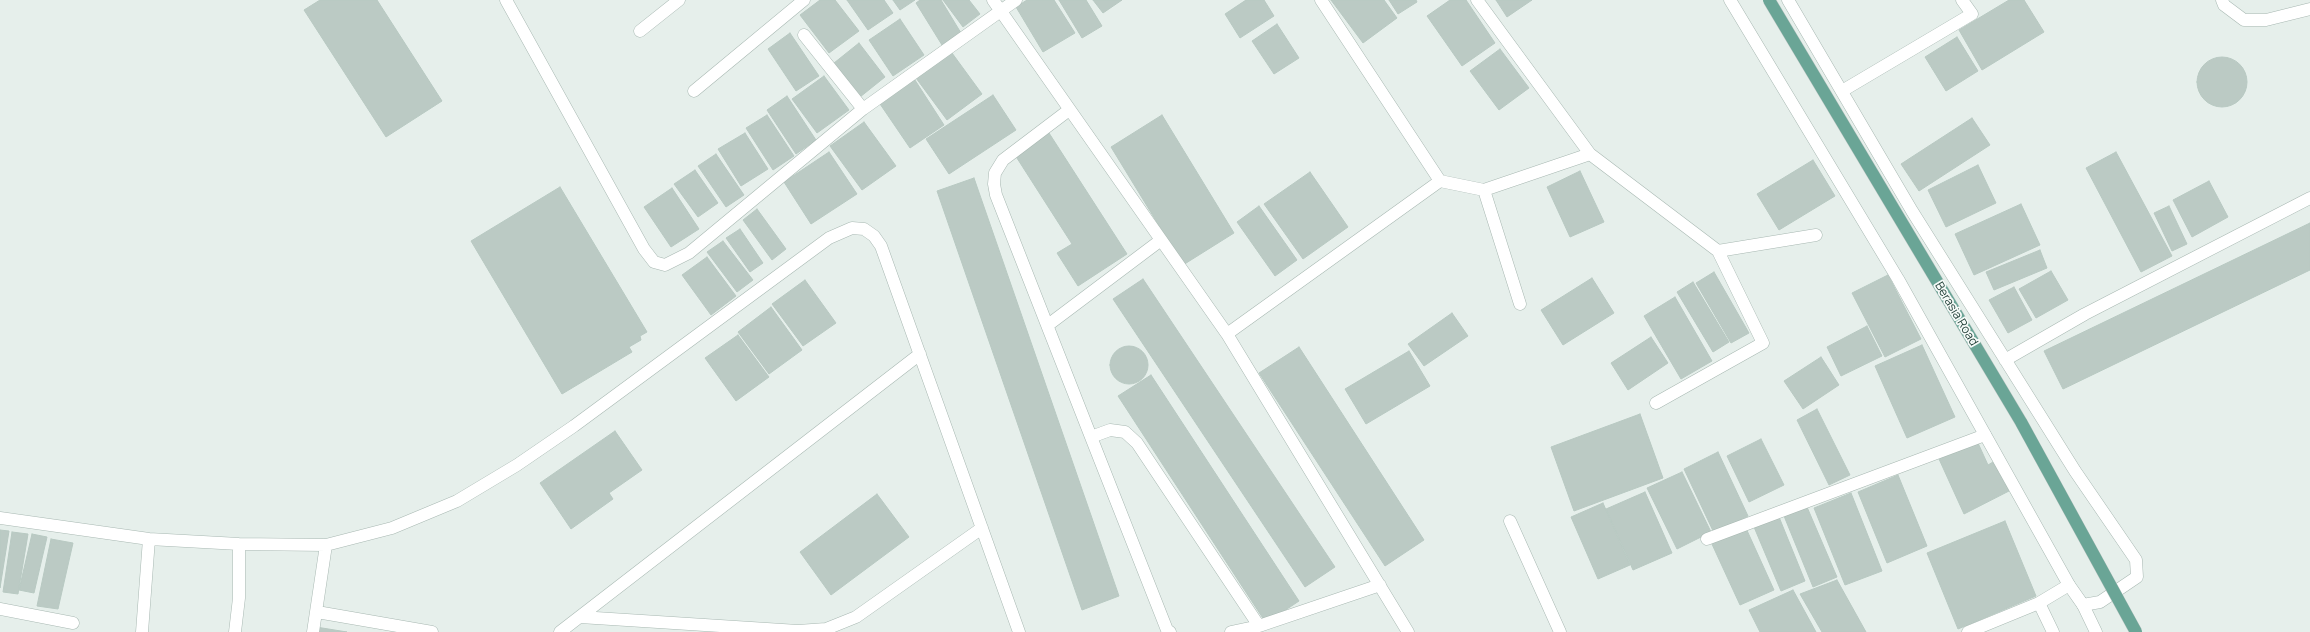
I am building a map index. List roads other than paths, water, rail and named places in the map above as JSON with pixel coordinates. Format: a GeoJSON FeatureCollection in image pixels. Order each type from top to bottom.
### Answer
{"type":"FeatureCollection","features":[{"type":"Feature","properties":{"kind":"main road","name":"Berasia Road"},"geometry":{"type":"LineString","coordinates":[[1769,0],[2021,422],[2136,632]]}},
{"type":"Feature","properties":{"kind":"street"},"geometry":{"type":"LineString","coordinates":[[506,0],[644,249],[654,262],[665,265],[689,253],[863,109],[1016,0]]}},
{"type":"Feature","properties":{"kind":"street"},"geometry":{"type":"LineString","coordinates":[[640,31],[679,0]]}},
{"type":"Feature","properties":{"kind":"street"},"geometry":{"type":"LineString","coordinates":[[694,91],[804,0]]}},
{"type":"Feature","properties":{"kind":"street"},"geometry":{"type":"LineString","coordinates":[[993,0],[1227,334],[1408,632]]}},
{"type":"Feature","properties":{"kind":"street"},"geometry":{"type":"LineString","coordinates":[[1321,0],[1440,181],[1484,190],[1590,154]]}},
{"type":"Feature","properties":{"kind":"street"},"geometry":{"type":"LineString","coordinates":[[1477,0],[1590,154],[1718,251],[1763,342],[1656,403]]}},
{"type":"Feature","properties":{"kind":"street"},"geometry":{"type":"LineString","coordinates":[[1730,0],[1898,279],[2096,632]]}},
{"type":"Feature","properties":{"kind":"street"},"geometry":{"type":"LineString","coordinates":[[1788,0],[1912,211],[2075,471],[2136,560],[2137,577],[2100,602],[2082,605]]}},
{"type":"Feature","properties":{"kind":"street"},"geometry":{"type":"LineString","coordinates":[[1842,91],[1972,14],[1962,0]]}},
{"type":"Feature","properties":{"kind":"street"},"geometry":{"type":"LineString","coordinates":[[2222,0],[2224,5],[2244,20],[2266,20],[2310,9]]}},
{"type":"Feature","properties":{"kind":"street"},"geometry":{"type":"LineString","coordinates":[[804,35],[863,109]]}},
{"type":"Feature","properties":{"kind":"street"},"geometry":{"type":"LineString","coordinates":[[1069,110],[1003,160],[995,173],[996,195],[1167,630],[1170,632]]}},
{"type":"Feature","properties":{"kind":"street"},"geometry":{"type":"LineString","coordinates":[[1227,334],[1440,181]]}},
{"type":"Feature","properties":{"kind":"street"},"geometry":{"type":"LineString","coordinates":[[1484,190],[1520,304]]}},
{"type":"Feature","properties":{"kind":"street"},"geometry":{"type":"LineString","coordinates":[[2005,360],[2085,314],[2310,198]]}},
{"type":"Feature","properties":{"kind":"street"},"geometry":{"type":"LineString","coordinates":[[0,518],[149,539],[239,544],[326,544],[392,528],[457,501],[517,465],[574,426],[829,238],[852,228],[864,229],[874,236],[881,246],[1019,632]]}},
{"type":"Feature","properties":{"kind":"street"},"geometry":{"type":"LineString","coordinates":[[1718,251],[1816,235]]}},
{"type":"Feature","properties":{"kind":"street"},"geometry":{"type":"LineString","coordinates":[[1048,325],[1161,240]]}},
{"type":"Feature","properties":{"kind":"street"},"geometry":{"type":"LineString","coordinates":[[560,632],[920,354]]}},
{"type":"Feature","properties":{"kind":"street"},"geometry":{"type":"LineString","coordinates":[[1091,437],[1110,430],[1125,432],[1137,443],[1259,626]]}},
{"type":"Feature","properties":{"kind":"street"},"geometry":{"type":"LineString","coordinates":[[1707,539],[1985,435]]}},
{"type":"Feature","properties":{"kind":"street"},"geometry":{"type":"LineString","coordinates":[[1510,521],[1560,632]]}},
{"type":"Feature","properties":{"kind":"street"},"geometry":{"type":"LineString","coordinates":[[580,617],[798,630],[826,629],[856,617],[982,528]]}},
{"type":"Feature","properties":{"kind":"street"},"geometry":{"type":"LineString","coordinates":[[142,632],[149,539]]}},
{"type":"Feature","properties":{"kind":"street"},"geometry":{"type":"LineString","coordinates":[[235,632],[239,598],[239,544]]}},
{"type":"Feature","properties":{"kind":"street"},"geometry":{"type":"LineString","coordinates":[[313,632],[326,544]]}},
{"type":"Feature","properties":{"kind":"street"},"geometry":{"type":"LineString","coordinates":[[1231,632],[1259,626],[1380,585]]}},
{"type":"Feature","properties":{"kind":"street"},"geometry":{"type":"LineString","coordinates":[[1968,632],[2039,603],[2069,585]]}},
{"type":"Feature","properties":{"kind":"street"},"geometry":{"type":"LineString","coordinates":[[2039,603],[2053,632]]}},
{"type":"Feature","properties":{"kind":"street"},"geometry":{"type":"LineString","coordinates":[[0,609],[72,623]]}},
{"type":"Feature","properties":{"kind":"street"},"geometry":{"type":"LineString","coordinates":[[316,612],[432,632]]}}]}
